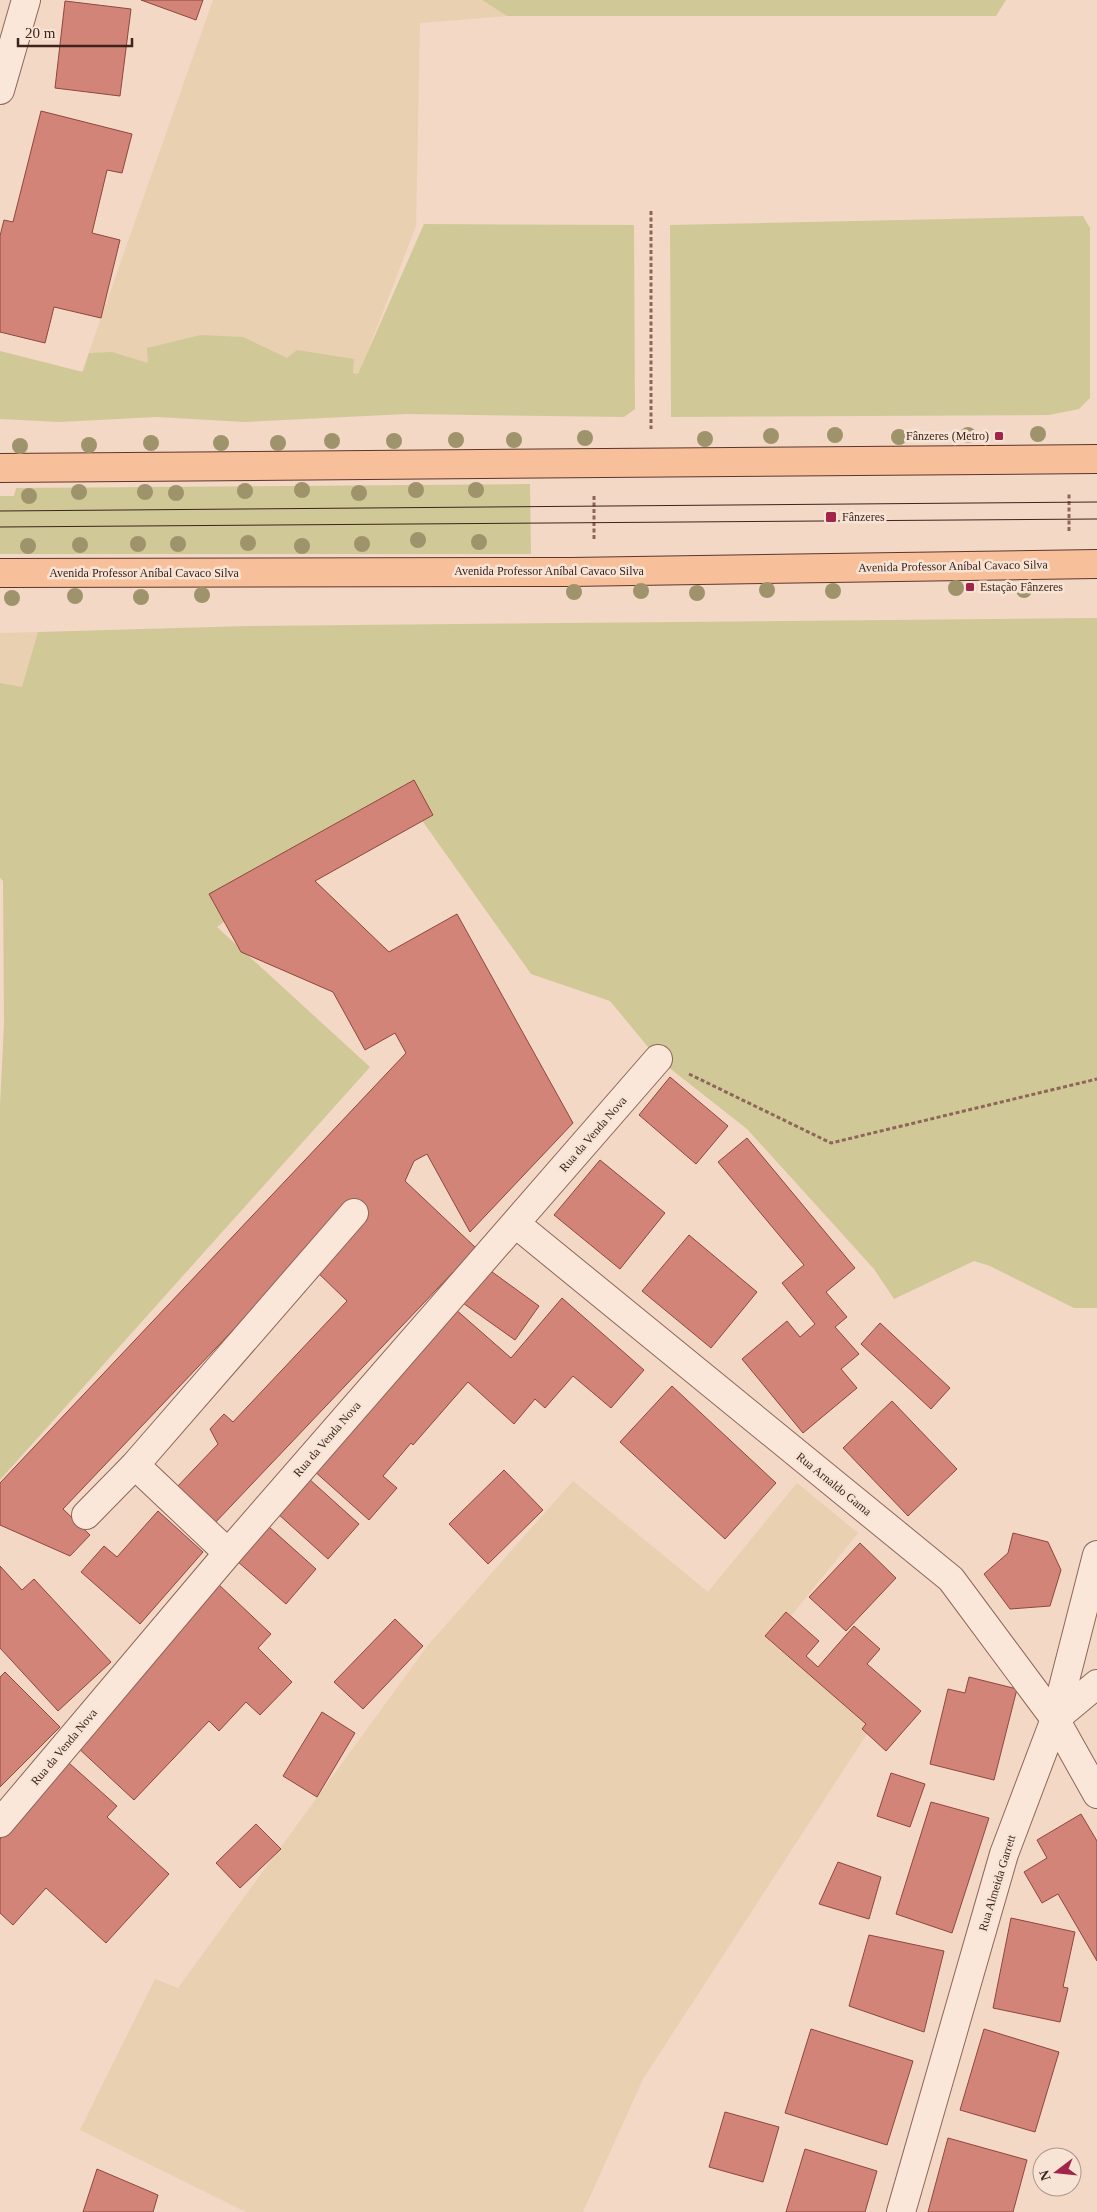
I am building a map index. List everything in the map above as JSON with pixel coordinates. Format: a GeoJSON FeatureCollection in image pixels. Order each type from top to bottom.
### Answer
{"type":"FeatureCollection","features":[{"type":"Feature","properties":{"kind":"main road"},"geometry":{"type":"LineString","coordinates":[[0,468],[1097,459]]}},
{"type":"Feature","properties":{"kind":"main road","name":"Avenida Professor Aníbal Cavaco Silva"},"geometry":{"type":"LineString","coordinates":[[0,573],[570,572],[1097,564]]}},
{"type":"Feature","properties":{"kind":"street"},"geometry":{"type":"LineString","coordinates":[[0,90],[26,0]]}},
{"type":"Feature","properties":{"kind":"street","name":"Rua da Venda Nova"},"geometry":{"type":"LineString","coordinates":[[0,1823],[228,1552],[658,1059]]}},
{"type":"Feature","properties":{"kind":"street"},"geometry":{"type":"LineString","coordinates":[[86,1515],[135,1465],[354,1213]]}},
{"type":"Feature","properties":{"kind":"street","name":"Rua Arnaldo Gama"},"geometry":{"type":"LineString","coordinates":[[516,1224],[951,1579],[1055,1719],[1097,1794]]}},
{"type":"Feature","properties":{"kind":"street"},"geometry":{"type":"LineString","coordinates":[[135,1465],[228,1552]]}},
{"type":"Feature","properties":{"kind":"street","name":"Rua Almeida Garrett"},"geometry":{"type":"LineString","coordinates":[[901,2212],[1004,1854],[1055,1719],[1097,1555]]}},
{"type":"Feature","properties":{"kind":"street"},"geometry":{"type":"LineString","coordinates":[[1055,1719],[1097,1684]]}},
{"type":"Feature","properties":{"kind":"path"},"geometry":{"type":"LineString","coordinates":[[651,211],[651,462]]}},
{"type":"Feature","properties":{"kind":"path"},"geometry":{"type":"LineString","coordinates":[[1068,535],[1069,486]]}},
{"type":"Feature","properties":{"kind":"path"},"geometry":{"type":"LineString","coordinates":[[593,548],[594,490]]}},
{"type":"Feature","properties":{"kind":"path"},"geometry":{"type":"LineString","coordinates":[[658,1059],[830,1143],[1097,1079]]}},
{"type":"Feature","properties":{"kind":"shaded area"},"geometry":{"type":"Polygon","coordinates":[[[213,0],[482,0],[507,16],[420,23],[416,226],[359,374],[82,372],[213,0]]]}},
{"type":"Feature","properties":{"kind":"shaded area"},"geometry":{"type":"Polygon","coordinates":[[[482,0],[1006,0],[996,16],[507,16],[482,0]]]}},
{"type":"Feature","properties":{"kind":"shaded area"},"geometry":{"type":"Polygon","coordinates":[[[1083,216],[1090,228],[1090,398],[1079,409],[1049,415],[671,417],[670,225],[1083,216]]]}},
{"type":"Feature","properties":{"kind":"shaded area"},"geometry":{"type":"Polygon","coordinates":[[[424,224],[634,225],[635,409],[624,417],[406,414],[244,422],[157,417],[59,422],[0,419],[0,351],[83,372],[89,353],[112,352],[148,363],[147,348],[201,335],[243,337],[287,358],[297,350],[354,359],[353,373],[358,374],[424,224]]]}},
{"type":"Feature","properties":{"kind":"shaded area"},"geometry":{"type":"Polygon","coordinates":[[[530,484],[531,554],[0,554],[0,496],[14,496],[16,488],[530,484]]]}},
{"type":"Feature","properties":{"kind":"shaded area"},"geometry":{"type":"Polygon","coordinates":[[[1097,618],[1097,1308],[1074,1308],[990,1266],[974,1261],[894,1299],[874,1269],[747,1129],[658,1059],[610,1001],[531,974],[399,788],[217,927],[370,1067],[0,1480],[0,1105],[4,1024],[3,881],[0,878],[0,683],[22,687],[38,632],[248,626],[1097,618]]]}},
{"type":"Feature","properties":{"kind":"shaded area"},"geometry":{"type":"Polygon","coordinates":[[[38,632],[38,635],[0,762],[0,633],[38,632]]]}},
{"type":"Feature","properties":{"kind":"shaded area"},"geometry":{"type":"Polygon","coordinates":[[[573,1481],[708,1592],[797,1483],[858,1533],[770,1642],[872,1726],[643,2079],[583,2212],[246,2212],[80,2130],[155,1979],[178,1988],[429,1644],[573,1481]]]}},
{"type":"Feature","properties":{"kind":"building"},"geometry":{"type":"Polygon","coordinates":[[[141,0],[203,0],[196,20],[141,0]]]}},
{"type":"Feature","properties":{"kind":"building"},"geometry":{"type":"Polygon","coordinates":[[[65,1],[131,9],[120,96],[55,88],[65,1]]]}},
{"type":"Feature","properties":{"kind":"building"},"geometry":{"type":"Polygon","coordinates":[[[41,111],[132,134],[122,173],[107,170],[92,233],[120,240],[101,318],[54,307],[45,343],[0,332],[0,236],[4,220],[13,222],[41,111]]]}},
{"type":"Feature","properties":{"kind":"building"},"geometry":{"type":"Polygon","coordinates":[[[414,780],[433,815],[315,881],[389,952],[457,914],[573,1123],[470,1232],[427,1154],[414,1161],[405,1181],[476,1248],[213,1525],[175,1489],[218,1444],[210,1429],[224,1414],[233,1422],[347,1301],[312,1267],[330,1228],[63,1509],[90,1535],[70,1556],[0,1525],[0,1483],[406,1053],[395,1033],[365,1050],[333,992],[241,952],[209,894],[414,780]]]}},
{"type":"Feature","properties":{"kind":"building"},"geometry":{"type":"Polygon","coordinates":[[[670,1077],[728,1126],[696,1164],[639,1115],[670,1077]]]}},
{"type":"Feature","properties":{"kind":"building"},"geometry":{"type":"Polygon","coordinates":[[[747,1138],[855,1268],[826,1292],[847,1317],[835,1327],[859,1354],[841,1369],[857,1388],[803,1433],[742,1359],[787,1321],[800,1337],[815,1324],[782,1283],[804,1265],[718,1162],[747,1138]]]}},
{"type":"Feature","properties":{"kind":"building"},"geometry":{"type":"Polygon","coordinates":[[[600,1160],[665,1213],[620,1269],[554,1215],[600,1160]]]}},
{"type":"Feature","properties":{"kind":"building"},"geometry":{"type":"Polygon","coordinates":[[[689,1235],[757,1292],[711,1348],[642,1291],[689,1235]]]}},
{"type":"Feature","properties":{"kind":"building"},"geometry":{"type":"Polygon","coordinates":[[[488,1269],[539,1306],[515,1340],[463,1303],[488,1269]]]}},
{"type":"Feature","properties":{"kind":"building"},"geometry":{"type":"Polygon","coordinates":[[[562,1298],[644,1370],[611,1408],[573,1376],[545,1408],[535,1399],[514,1424],[468,1382],[383,1476],[397,1488],[369,1520],[313,1470],[454,1308],[511,1358],[562,1298]]]}},
{"type":"Feature","properties":{"kind":"building"},"geometry":{"type":"Polygon","coordinates":[[[880,1323],[950,1388],[931,1409],[861,1344],[880,1323]]]}},
{"type":"Feature","properties":{"kind":"building"},"geometry":{"type":"Polygon","coordinates":[[[672,1386],[776,1483],[725,1539],[620,1442],[672,1386]]]}},
{"type":"Feature","properties":{"kind":"building"},"geometry":{"type":"Polygon","coordinates":[[[892,1401],[957,1469],[908,1516],[843,1448],[892,1401]]]}},
{"type":"Feature","properties":{"kind":"building"},"geometry":{"type":"Polygon","coordinates":[[[504,1470],[543,1510],[488,1564],[449,1524],[504,1470]]]}},
{"type":"Feature","properties":{"kind":"building"},"geometry":{"type":"Polygon","coordinates":[[[308,1478],[359,1524],[328,1559],[277,1513],[308,1478]]]}},
{"type":"Feature","properties":{"kind":"building"},"geometry":{"type":"Polygon","coordinates":[[[158,1511],[203,1552],[140,1624],[81,1572],[104,1546],[117,1557],[158,1511]]]}},
{"type":"Feature","properties":{"kind":"building"},"geometry":{"type":"Polygon","coordinates":[[[268,1526],[316,1569],[286,1604],[237,1561],[268,1526]]]}},
{"type":"Feature","properties":{"kind":"building"},"geometry":{"type":"Polygon","coordinates":[[[1013,1533],[1048,1542],[1061,1570],[1050,1606],[1010,1609],[984,1574],[1008,1553],[1013,1533]]]}},
{"type":"Feature","properties":{"kind":"building"},"geometry":{"type":"Polygon","coordinates":[[[860,1543],[896,1578],[846,1631],[809,1597],[860,1543]]]}},
{"type":"Feature","properties":{"kind":"building"},"geometry":{"type":"Polygon","coordinates":[[[0,1566],[22,1590],[34,1579],[111,1662],[58,1711],[0,1648],[0,1566]]]}},
{"type":"Feature","properties":{"kind":"building"},"geometry":{"type":"Polygon","coordinates":[[[217,1583],[271,1634],[258,1648],[292,1682],[260,1715],[246,1702],[219,1731],[209,1721],[134,1800],[76,1746],[148,1670],[142,1663],[217,1583]]]}},
{"type":"Feature","properties":{"kind":"building"},"geometry":{"type":"Polygon","coordinates":[[[786,1612],[819,1641],[806,1656],[818,1667],[854,1626],[880,1649],[867,1664],[921,1711],[886,1751],[862,1729],[866,1724],[765,1636],[786,1612]]]}},
{"type":"Feature","properties":{"kind":"building"},"geometry":{"type":"Polygon","coordinates":[[[395,1619],[423,1646],[363,1709],[334,1682],[395,1619]]]}},
{"type":"Feature","properties":{"kind":"building"},"geometry":{"type":"Polygon","coordinates":[[[5,1672],[60,1727],[0,1787],[0,1677],[5,1672]]]}},
{"type":"Feature","properties":{"kind":"building"},"geometry":{"type":"Polygon","coordinates":[[[969,1677],[1017,1689],[994,1780],[930,1764],[948,1689],[965,1693],[969,1677]]]}},
{"type":"Feature","properties":{"kind":"building"},"geometry":{"type":"Polygon","coordinates":[[[322,1712],[355,1733],[317,1797],[283,1776],[322,1712]]]}},
{"type":"Feature","properties":{"kind":"building"},"geometry":{"type":"Polygon","coordinates":[[[69,1763],[117,1806],[107,1817],[169,1874],[106,1943],[46,1888],[13,1925],[0,1913],[0,1839],[69,1763]]]}},
{"type":"Feature","properties":{"kind":"building"},"geometry":{"type":"Polygon","coordinates":[[[891,1773],[925,1784],[910,1827],[877,1816],[891,1773]]]}},
{"type":"Feature","properties":{"kind":"building"},"geometry":{"type":"Polygon","coordinates":[[[931,1802],[989,1818],[952,1933],[896,1914],[931,1802]]]}},
{"type":"Feature","properties":{"kind":"building"},"geometry":{"type":"Polygon","coordinates":[[[1081,1814],[1097,1841],[1097,1961],[1058,1894],[1042,1903],[1024,1872],[1047,1858],[1037,1840],[1081,1814]]]}},
{"type":"Feature","properties":{"kind":"building"},"geometry":{"type":"Polygon","coordinates":[[[256,1824],[281,1849],[240,1888],[216,1863],[256,1824]]]}},
{"type":"Feature","properties":{"kind":"building"},"geometry":{"type":"Polygon","coordinates":[[[838,1862],[881,1877],[869,1919],[819,1904],[838,1862]]]}},
{"type":"Feature","properties":{"kind":"building"},"geometry":{"type":"Polygon","coordinates":[[[1011,1918],[1075,1932],[1063,1987],[1068,1988],[1060,2022],[993,2008],[1011,1918]]]}},
{"type":"Feature","properties":{"kind":"building"},"geometry":{"type":"Polygon","coordinates":[[[869,1935],[944,1951],[924,2032],[849,2006],[869,1935]]]}},
{"type":"Feature","properties":{"kind":"building"},"geometry":{"type":"Polygon","coordinates":[[[811,2029],[913,2061],[887,2145],[785,2113],[811,2029]]]}},
{"type":"Feature","properties":{"kind":"building"},"geometry":{"type":"Polygon","coordinates":[[[984,2029],[1059,2052],[1035,2132],[960,2110],[984,2029]]]}},
{"type":"Feature","properties":{"kind":"building"},"geometry":{"type":"Polygon","coordinates":[[[725,2112],[779,2127],[763,2182],[709,2167],[725,2112]]]}},
{"type":"Feature","properties":{"kind":"building"},"geometry":{"type":"Polygon","coordinates":[[[948,2138],[1027,2160],[1013,2212],[928,2212],[948,2138]]]}},
{"type":"Feature","properties":{"kind":"building"},"geometry":{"type":"Polygon","coordinates":[[[805,2149],[877,2171],[865,2212],[786,2212],[805,2149]]]}},
{"type":"Feature","properties":{"kind":"building"},"geometry":{"type":"Polygon","coordinates":[[[97,2169],[158,2195],[153,2212],[83,2212],[97,2169]]]}},
{"type":"Feature","properties":{"kind":"tram line"},"geometry":{"type":"LineString","coordinates":[[0,511],[1097,502]]}},
{"type":"Feature","properties":{"kind":"tram line"},"geometry":{"type":"LineString","coordinates":[[0,527],[1097,519]]}},
{"type":"Feature","properties":{"kind":"place","name":"Fânzeres (Metro)"},"geometry":{"type":"Point","coordinates":[999,436]}},
{"type":"Feature","properties":{"kind":"place","name":"Fânzeres"},"geometry":{"type":"Point","coordinates":[831,517]}},
{"type":"Feature","properties":{"kind":"place","name":"Estação Fânzeres"},"geometry":{"type":"Point","coordinates":[970,587]}}]}
